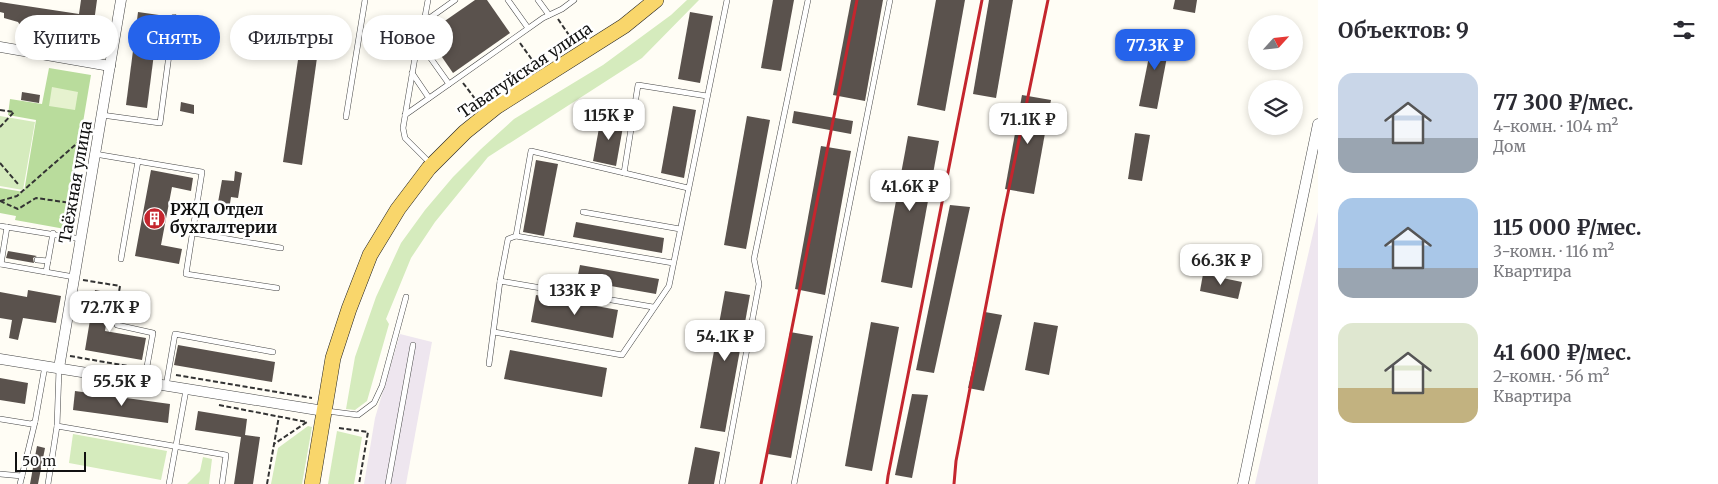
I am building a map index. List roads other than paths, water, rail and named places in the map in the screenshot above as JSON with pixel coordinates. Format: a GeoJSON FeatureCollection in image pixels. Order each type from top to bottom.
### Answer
{"type":"FeatureCollection","features":[{"type":"Feature","properties":{"kind":"main road","name":"Таватуйская улица"},"geometry":{"type":"LineString","coordinates":[[312,484],[333,358],[349,309],[370,255],[398,208],[432,165],[464,132],[496,107],[624,26],[656,0]]}},
{"type":"Feature","properties":{"kind":"street","name":"Таёжная улица"},"geometry":{"type":"LineString","coordinates":[[59,368],[121,0]]}},
{"type":"Feature","properties":{"kind":"street"},"geometry":{"type":"LineString","coordinates":[[0,47],[110,66]]}},
{"type":"Feature","properties":{"kind":"street"},"geometry":{"type":"LineString","coordinates":[[1243,484],[1318,124]]}},
{"type":"Feature","properties":{"kind":"street"},"geometry":{"type":"LineString","coordinates":[[0,359],[324,411]]}},
{"type":"Feature","properties":{"kind":"lane"},"geometry":{"type":"LineString","coordinates":[[346,117],[365,0]]}},
{"type":"Feature","properties":{"kind":"lane"},"geometry":{"type":"LineString","coordinates":[[425,15],[428,0]]}},
{"type":"Feature","properties":{"kind":"lane"},"geometry":{"type":"LineString","coordinates":[[434,15],[455,0]]}},
{"type":"Feature","properties":{"kind":"lane"},"geometry":{"type":"LineString","coordinates":[[508,0],[528,28]]}},
{"type":"Feature","properties":{"kind":"lane"},"geometry":{"type":"LineString","coordinates":[[538,0],[551,14]]}},
{"type":"Feature","properties":{"kind":"lane"},"geometry":{"type":"LineString","coordinates":[[405,115],[528,28],[574,0]]}},
{"type":"Feature","properties":{"kind":"lane"},"geometry":{"type":"LineString","coordinates":[[494,332],[622,355],[669,286],[726,0]]}},
{"type":"Feature","properties":{"kind":"lane"},"geometry":{"type":"LineString","coordinates":[[722,484],[760,284],[754,259],[808,0]]}},
{"type":"Feature","properties":{"kind":"lane"},"geometry":{"type":"LineString","coordinates":[[794,484],[890,0]]}},
{"type":"Feature","properties":{"kind":"lane"},"geometry":{"type":"LineString","coordinates":[[102,115],[160,123],[168,60]]}},
{"type":"Feature","properties":{"kind":"lane"},"geometry":{"type":"LineString","coordinates":[[414,60],[403,128],[404,136],[432,165]]}},
{"type":"Feature","properties":{"kind":"lane"},"geometry":{"type":"LineString","coordinates":[[432,60],[449,84]]}},
{"type":"Feature","properties":{"kind":"lane"},"geometry":{"type":"LineString","coordinates":[[412,73],[430,98]]}},
{"type":"Feature","properties":{"kind":"lane"},"geometry":{"type":"LineString","coordinates":[[624,173],[638,85],[707,96]]}},
{"type":"Feature","properties":{"kind":"lane"},"geometry":{"type":"LineString","coordinates":[[516,236],[531,151],[688,188]]}},
{"type":"Feature","properties":{"kind":"lane"},"geometry":{"type":"LineString","coordinates":[[95,154],[202,172],[186,274],[277,288]]}},
{"type":"Feature","properties":{"kind":"lane"},"geometry":{"type":"LineString","coordinates":[[121,259],[138,161]]}},
{"type":"Feature","properties":{"kind":"lane"},"geometry":{"type":"LineString","coordinates":[[583,212],[680,229]]}},
{"type":"Feature","properties":{"kind":"lane"},"geometry":{"type":"LineString","coordinates":[[0,226],[81,239]]}},
{"type":"Feature","properties":{"kind":"lane"},"geometry":{"type":"LineString","coordinates":[[7,227],[0,264],[74,278]]}},
{"type":"Feature","properties":{"kind":"lane"},"geometry":{"type":"LineString","coordinates":[[193,233],[281,248]]}},
{"type":"Feature","properties":{"kind":"lane"},"geometry":{"type":"LineString","coordinates":[[46,272],[53,234]]}},
{"type":"Feature","properties":{"kind":"lane"},"geometry":{"type":"LineString","coordinates":[[489,364],[500,281],[508,239],[516,236],[673,263]]}},
{"type":"Feature","properties":{"kind":"lane"},"geometry":{"type":"LineString","coordinates":[[37,260],[48,261]]}},
{"type":"Feature","properties":{"kind":"lane"},"geometry":{"type":"LineString","coordinates":[[500,281],[653,307]]}},
{"type":"Feature","properties":{"kind":"lane"},"geometry":{"type":"LineString","coordinates":[[122,297],[117,325],[153,333],[144,383]]}},
{"type":"Feature","properties":{"kind":"lane"},"geometry":{"type":"LineString","coordinates":[[324,411],[358,415],[374,403],[382,386],[406,297]]}},
{"type":"Feature","properties":{"kind":"lane"},"geometry":{"type":"LineString","coordinates":[[166,386],[175,334],[273,352]]}},
{"type":"Feature","properties":{"kind":"lane"},"geometry":{"type":"LineString","coordinates":[[388,484],[413,345]]}},
{"type":"Feature","properties":{"kind":"lane"},"geometry":{"type":"LineString","coordinates":[[20,484],[35,422],[45,366]]}},
{"type":"Feature","properties":{"kind":"lane"},"geometry":{"type":"LineString","coordinates":[[55,484],[48,483],[57,426],[59,368]]}},
{"type":"Feature","properties":{"kind":"lane"},"geometry":{"type":"LineString","coordinates":[[170,484],[186,390]]}},
{"type":"Feature","properties":{"kind":"lane"},"geometry":{"type":"LineString","coordinates":[[0,420],[31,424],[35,422]]}},
{"type":"Feature","properties":{"kind":"lane"},"geometry":{"type":"LineString","coordinates":[[57,426],[226,455],[222,484]]}},
{"type":"Feature","properties":{"kind":"lane"},"geometry":{"type":"LineString","coordinates":[[0,474],[22,476]]}},
{"type":"Feature","properties":{"kind":"railway"},"geometry":{"type":"LineString","coordinates":[[761,484],[857,0]]}},
{"type":"Feature","properties":{"kind":"railway"},"geometry":{"type":"LineString","coordinates":[[887,484],[982,0]]}},
{"type":"Feature","properties":{"kind":"railway"},"geometry":{"type":"LineString","coordinates":[[954,484],[956,461],[1003,217],[1048,0]]}},
{"type":"Feature","properties":{"kind":"place","name":"РЖД Отдел бухгалтерии"},"geometry":{"type":"Point","coordinates":[154,218]}}]}
